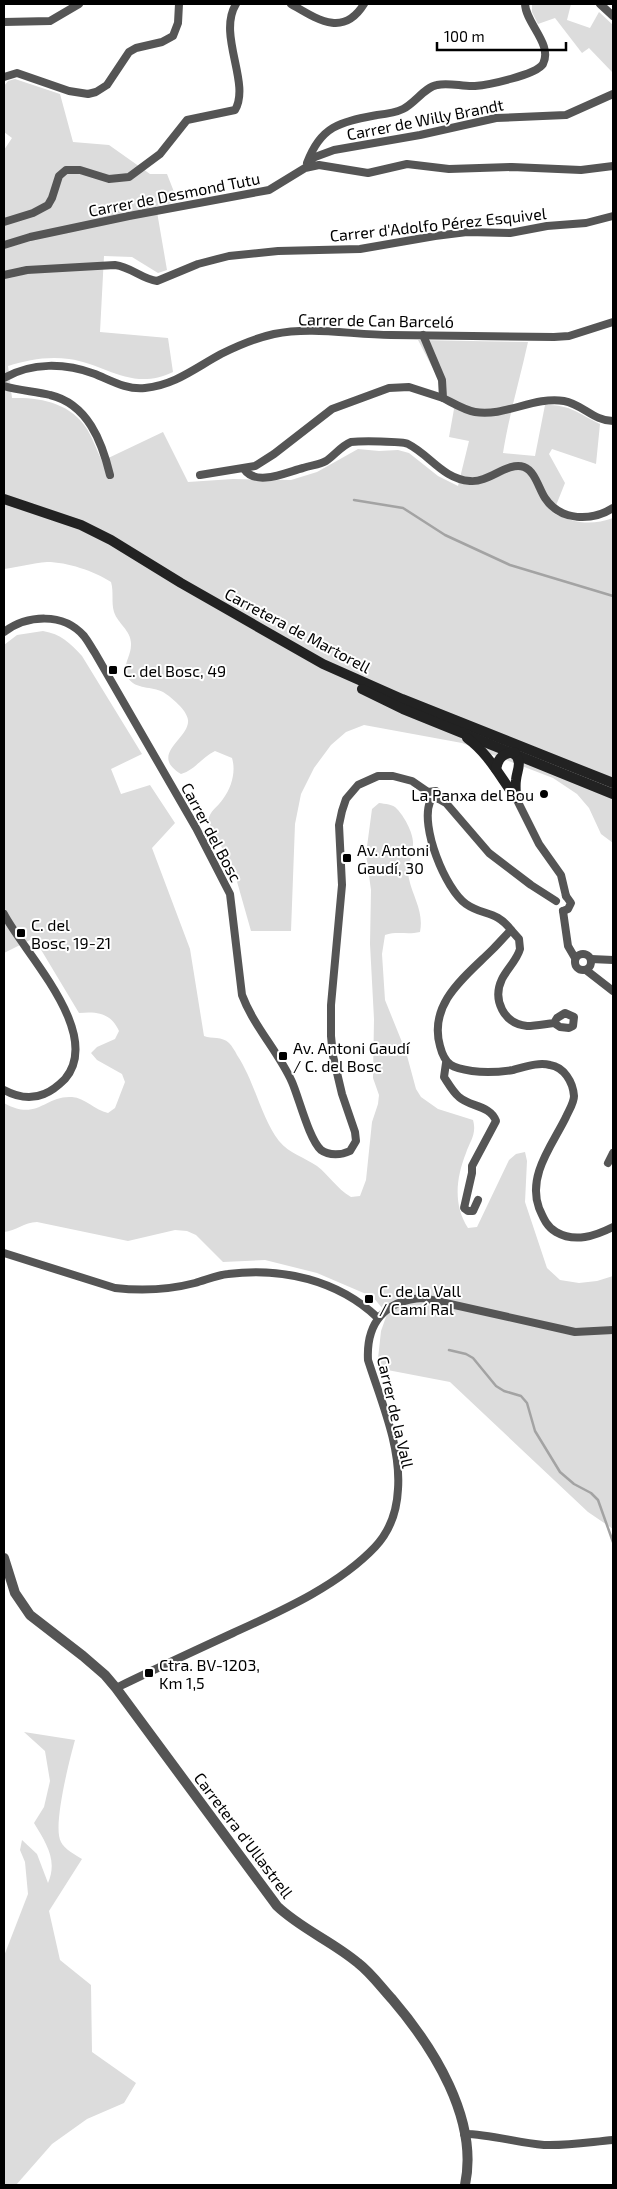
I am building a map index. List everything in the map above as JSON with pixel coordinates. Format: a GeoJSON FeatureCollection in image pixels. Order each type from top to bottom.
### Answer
{"type":"FeatureCollection","features":[{"type":"Feature","properties":{"kind":"main road","name":"Carretera de Martorell"},"geometry":{"type":"LineString","coordinates":[[4,500],[81,525],[112,540],[181,583],[323,664],[402,699],[613,783]]}},
{"type":"Feature","properties":{"kind":"main road"},"geometry":{"type":"LineString","coordinates":[[323,664],[341,678],[377,696],[613,794]]}},
{"type":"Feature","properties":{"kind":"main road"},"geometry":{"type":"LineString","coordinates":[[458,731],[483,751],[516,798]]}},
{"type":"Feature","properties":{"kind":"main road"},"geometry":{"type":"LineString","coordinates":[[492,735],[514,752],[519,760],[516,798]]}},
{"type":"Feature","properties":{"kind":"main road"},"geometry":{"type":"LineString","coordinates":[[498,773],[499,759],[504,754],[514,752],[540,754]]}},
{"type":"Feature","properties":{"kind":"main road"},"geometry":{"type":"LineString","coordinates":[[498,773],[508,779],[531,767],[562,774]]}},
{"type":"Feature","properties":{"kind":"street"},"geometry":{"type":"LineString","coordinates":[[4,22],[50,21],[79,4]]}},
{"type":"Feature","properties":{"kind":"street"},"geometry":{"type":"LineString","coordinates":[[4,77],[17,73],[69,91],[88,94],[96,92],[107,85],[128,52],[136,48],[162,42],[173,36],[178,23],[179,4]]}},
{"type":"Feature","properties":{"kind":"street"},"geometry":{"type":"LineString","coordinates":[[4,222],[45,208],[52,198],[59,176],[66,170],[80,170],[109,179],[129,177],[160,154],[187,120],[235,110],[238,104],[239,92],[230,18],[236,4]]}},
{"type":"Feature","properties":{"kind":"street"},"geometry":{"type":"LineString","coordinates":[[291,4],[319,19],[338,24],[350,19],[364,4]]}},
{"type":"Feature","properties":{"kind":"street"},"geometry":{"type":"LineString","coordinates":[[306,166],[312,149],[320,138],[336,125],[403,109],[438,84],[482,85],[522,75],[540,67],[543,64],[545,50],[527,15],[525,4]]}},
{"type":"Feature","properties":{"kind":"street"},"geometry":{"type":"LineString","coordinates":[[600,4],[613,16]]}},
{"type":"Feature","properties":{"kind":"street","name":"Carrer de Willy Brandt"},"geometry":{"type":"LineString","coordinates":[[306,166],[315,157],[334,150],[420,135],[496,118],[566,115],[613,94]]}},
{"type":"Feature","properties":{"kind":"street","name":"Carrer de Desmond Tutu"},"geometry":{"type":"LineString","coordinates":[[4,245],[30,237],[269,190],[306,166],[319,164],[368,173],[407,164],[450,169],[512,167],[580,170],[613,166]]}},
{"type":"Feature","properties":{"kind":"street","name":"Carrer d'Adolfo Pérez Esquivel"},"geometry":{"type":"LineString","coordinates":[[4,275],[27,270],[115,265],[126,266],[151,280],[157,281],[198,264],[229,256],[278,251],[360,249],[451,234],[510,233],[547,226],[586,223],[613,216]]}},
{"type":"Feature","properties":{"kind":"street","name":"Carrer de Can Barceló"},"geometry":{"type":"LineString","coordinates":[[4,378],[15,371],[33,366],[53,365],[79,369],[132,388],[145,388],[177,380],[220,355],[272,335],[304,331],[423,335],[569,336],[613,322]]}},
{"type":"Feature","properties":{"kind":"street"},"geometry":{"type":"LineString","coordinates":[[423,335],[442,380],[443,398]]}},
{"type":"Feature","properties":{"kind":"street"},"geometry":{"type":"LineString","coordinates":[[4,386],[52,395],[77,409],[98,436],[103,447],[110,476]]}},
{"type":"Feature","properties":{"kind":"street"},"geometry":{"type":"LineString","coordinates":[[200,475],[244,469],[263,462],[332,409],[380,391],[405,386],[443,398],[464,409],[486,412],[561,400],[573,403],[602,420],[613,421]]}},
{"type":"Feature","properties":{"kind":"street"},"geometry":{"type":"LineString","coordinates":[[244,469],[247,474],[253,476],[278,476],[321,463],[345,444],[351,442],[405,442],[447,473],[469,481],[490,478],[512,467],[523,467],[531,472],[546,500],[559,511],[566,514],[594,517],[613,508]]}},
{"type":"Feature","properties":{"kind":"street","name":"Carrer del Bosc"},"geometry":{"type":"LineString","coordinates":[[4,632],[22,620],[37,618],[61,622],[83,635],[196,828],[230,894],[242,995],[258,1027],[285,1068],[314,1140],[322,1151],[338,1154],[350,1151],[356,1141],[355,1132],[342,1094],[330,1036],[330,1005],[342,884],[339,825],[342,811],[346,799],[358,785],[378,776],[393,776],[412,781],[428,792]]}},
{"type":"Feature","properties":{"kind":"street"},"geometry":{"type":"LineString","coordinates":[[439,799],[439,794],[436,791],[428,792],[427,798],[430,802],[427,812],[428,822],[447,882],[467,905],[504,921],[518,940],[520,950],[499,985],[498,996],[501,1008],[508,1018],[519,1024],[534,1026],[554,1022]]}},
{"type":"Feature","properties":{"kind":"street"},"geometry":{"type":"LineString","coordinates":[[516,798],[539,844],[561,875],[566,896],[570,900],[571,906],[563,911]]}},
{"type":"Feature","properties":{"kind":"street"},"geometry":{"type":"LineString","coordinates":[[430,802],[436,802],[439,799]]}},
{"type":"Feature","properties":{"kind":"street"},"geometry":{"type":"LineString","coordinates":[[439,799],[446,803],[489,854],[531,885],[556,900]]}},
{"type":"Feature","properties":{"kind":"street"},"geometry":{"type":"LineString","coordinates":[[556,900],[560,896],[566,896]]}},
{"type":"Feature","properties":{"kind":"street"},"geometry":{"type":"LineString","coordinates":[[556,900],[557,908],[563,911]]}},
{"type":"Feature","properties":{"kind":"street"},"geometry":{"type":"LineString","coordinates":[[563,911],[568,946],[575,958],[577,968],[586,970],[613,991]]}},
{"type":"Feature","properties":{"kind":"street"},"geometry":{"type":"LineString","coordinates":[[4,914],[31,953],[55,994],[68,1021],[76,1047],[69,1074],[54,1089],[41,1096],[32,1097],[20,1097],[4,1090]]}},
{"type":"Feature","properties":{"kind":"street"},"geometry":{"type":"LineString","coordinates":[[478,1200],[473,1211],[468,1211],[464,1208],[472,1166],[496,1121],[493,1114],[459,1097],[444,1077],[446,1063],[438,1036],[440,1013],[445,1001],[457,983],[511,930]]}},
{"type":"Feature","properties":{"kind":"street"},"geometry":{"type":"LineString","coordinates":[[575,958],[584,953],[591,959],[613,960]]}},
{"type":"Feature","properties":{"kind":"street"},"geometry":{"type":"LineString","coordinates":[[586,970],[591,965],[591,959]]}},
{"type":"Feature","properties":{"kind":"street"},"geometry":{"type":"LineString","coordinates":[[446,1063],[482,1072],[505,1071],[539,1064],[551,1064],[564,1072],[570,1080],[574,1098],[539,1171],[536,1195],[538,1204],[546,1222],[553,1230],[565,1235],[580,1238],[592,1236],[613,1227]]}},
{"type":"Feature","properties":{"kind":"street"},"geometry":{"type":"LineString","coordinates":[[608,1163],[613,1153]]}},
{"type":"Feature","properties":{"kind":"street"},"geometry":{"type":"LineString","coordinates":[[4,1254],[115,1288],[130,1290],[168,1289],[227,1274],[262,1272],[296,1275],[331,1287],[352,1297],[378,1318],[389,1308],[404,1300],[423,1298],[575,1332],[613,1330]]}},
{"type":"Feature","properties":{"kind":"street","name":"Carrer de la Vall"},"geometry":{"type":"LineString","coordinates":[[116,1688],[292,1605],[355,1564],[376,1546],[384,1535],[395,1513],[398,1473],[397,1459],[390,1432],[368,1360],[369,1336],[378,1318]]}},
{"type":"Feature","properties":{"kind":"street","name":"Carretera d'Ullastrell"},"geometry":{"type":"LineString","coordinates":[[4,1558],[15,1593],[30,1615],[105,1675],[277,1906],[304,1928],[360,1964],[424,2038],[445,2076],[464,2134],[468,2167],[465,2185]]}},
{"type":"Feature","properties":{"kind":"street"},"geometry":{"type":"LineString","coordinates":[[464,2134],[479,2134],[542,2145],[563,2146],[613,2140]]}},
{"type":"Feature","properties":{"kind":"shaded area"},"geometry":{"type":"Polygon","coordinates":[[[532,4],[571,4],[567,20],[590,28],[599,12],[613,25],[613,73],[589,48],[582,53],[555,18],[538,24],[532,12],[532,4]]]}},
{"type":"Feature","properties":{"kind":"shaded area"},"geometry":{"type":"Polygon","coordinates":[[[15,79],[60,94],[73,142],[109,145],[150,174],[167,174],[178,202],[156,206],[167,270],[158,273],[132,257],[104,256],[100,332],[168,338],[173,372],[145,379],[132,378],[82,362],[61,358],[38,359],[8,366],[12,398],[54,403],[72,413],[87,429],[102,461],[163,432],[188,482],[233,479],[291,480],[317,472],[358,449],[398,450],[409,453],[438,476],[458,486],[469,441],[449,437],[454,409],[418,340],[528,342],[503,453],[535,456],[545,405],[568,408],[600,424],[596,464],[552,449],[549,454],[565,483],[553,513],[575,521],[590,523],[613,518],[613,843],[601,834],[589,808],[577,794],[553,778],[462,743],[364,725],[346,732],[331,745],[314,768],[301,794],[295,824],[291,931],[251,931],[234,871],[208,821],[210,814],[223,799],[231,784],[234,768],[232,758],[215,751],[190,770],[181,774],[172,767],[168,760],[169,753],[187,727],[187,716],[178,704],[163,692],[135,684],[128,678],[126,665],[131,649],[131,640],[114,612],[111,582],[97,574],[55,562],[4,569],[4,150],[12,138],[4,132],[4,86],[8,81],[15,79]]]}},
{"type":"Feature","properties":{"kind":"shaded area"},"geometry":{"type":"Polygon","coordinates":[[[43,631],[55,634],[65,640],[82,656],[142,754],[111,769],[121,794],[150,785],[175,823],[152,848],[190,949],[204,1036],[223,1039],[232,1047],[249,1077],[267,1122],[279,1141],[292,1152],[317,1166],[341,1190],[351,1197],[360,1196],[366,1180],[372,1122],[379,1095],[373,1078],[374,1019],[370,944],[371,890],[366,854],[372,809],[379,803],[389,804],[395,807],[403,816],[413,840],[408,875],[421,918],[421,925],[420,932],[385,935],[382,954],[385,1000],[406,1052],[416,1089],[421,1097],[438,1109],[473,1120],[474,1133],[458,1182],[458,1201],[463,1219],[468,1228],[477,1227],[509,1160],[516,1154],[525,1152],[527,1161],[525,1202],[547,1268],[560,1280],[579,1283],[597,1281],[613,1276],[613,1529],[588,1512],[450,1382],[377,1368],[381,1331],[387,1314],[373,1297],[317,1273],[265,1260],[223,1262],[196,1235],[187,1231],[175,1230],[128,1241],[37,1222],[28,1223],[4,1232],[4,1103],[25,1110],[33,1109],[63,1097],[72,1097],[108,1113],[115,1108],[125,1082],[122,1074],[97,1060],[91,1053],[97,1047],[115,1039],[119,1031],[112,1020],[103,1014],[92,1012],[79,1013],[34,938],[4,953],[4,645],[17,635],[43,631]]]}},
{"type":"Feature","properties":{"kind":"shaded area"},"geometry":{"type":"Polygon","coordinates":[[[24,1732],[75,1740],[60,1808],[59,1834],[61,1842],[65,1847],[82,1859],[49,1911],[60,1960],[91,1985],[92,2052],[136,2083],[124,2103],[87,2119],[52,2144],[16,2185],[4,2185],[4,1956],[28,1894],[25,1862],[20,1850],[22,1840],[37,1854],[48,1883],[52,1867],[49,1852],[34,1823],[44,1807],[50,1781],[45,1751],[24,1732]]]}},
{"type":"Feature","properties":{"kind":"waterway"},"geometry":{"type":"LineString","coordinates":[[354,500],[403,508],[445,535],[510,565],[613,596]]}},
{"type":"Feature","properties":{"kind":"waterway"},"geometry":{"type":"LineString","coordinates":[[449,1350],[466,1354],[473,1358],[496,1386],[504,1391],[521,1396],[527,1403],[535,1431],[560,1472],[598,1500],[613,1542]]}},
{"type":"Feature","properties":{"kind":"place","name":"C. del Bosc, 49"},"geometry":{"type":"Point","coordinates":[113,670]}},
{"type":"Feature","properties":{"kind":"place","name":"La Panxa del Bou"},"geometry":{"type":"Point","coordinates":[544,794]}},
{"type":"Feature","properties":{"kind":"place","name":"Av. Antoni Gaudí, 30"},"geometry":{"type":"Point","coordinates":[347,858]}},
{"type":"Feature","properties":{"kind":"place","name":"C. del Bosc, 19-21"},"geometry":{"type":"Point","coordinates":[21,933]}},
{"type":"Feature","properties":{"kind":"place","name":"Av. Antoni Gaudí / C. del Bosc"},"geometry":{"type":"Point","coordinates":[283,1056]}},
{"type":"Feature","properties":{"kind":"place","name":"C. de la Vall / Camí Ral"},"geometry":{"type":"Point","coordinates":[369,1299]}},
{"type":"Feature","properties":{"kind":"place","name":"Ctra. BV-1203, Km 1,5"},"geometry":{"type":"Point","coordinates":[149,1673]}}]}
